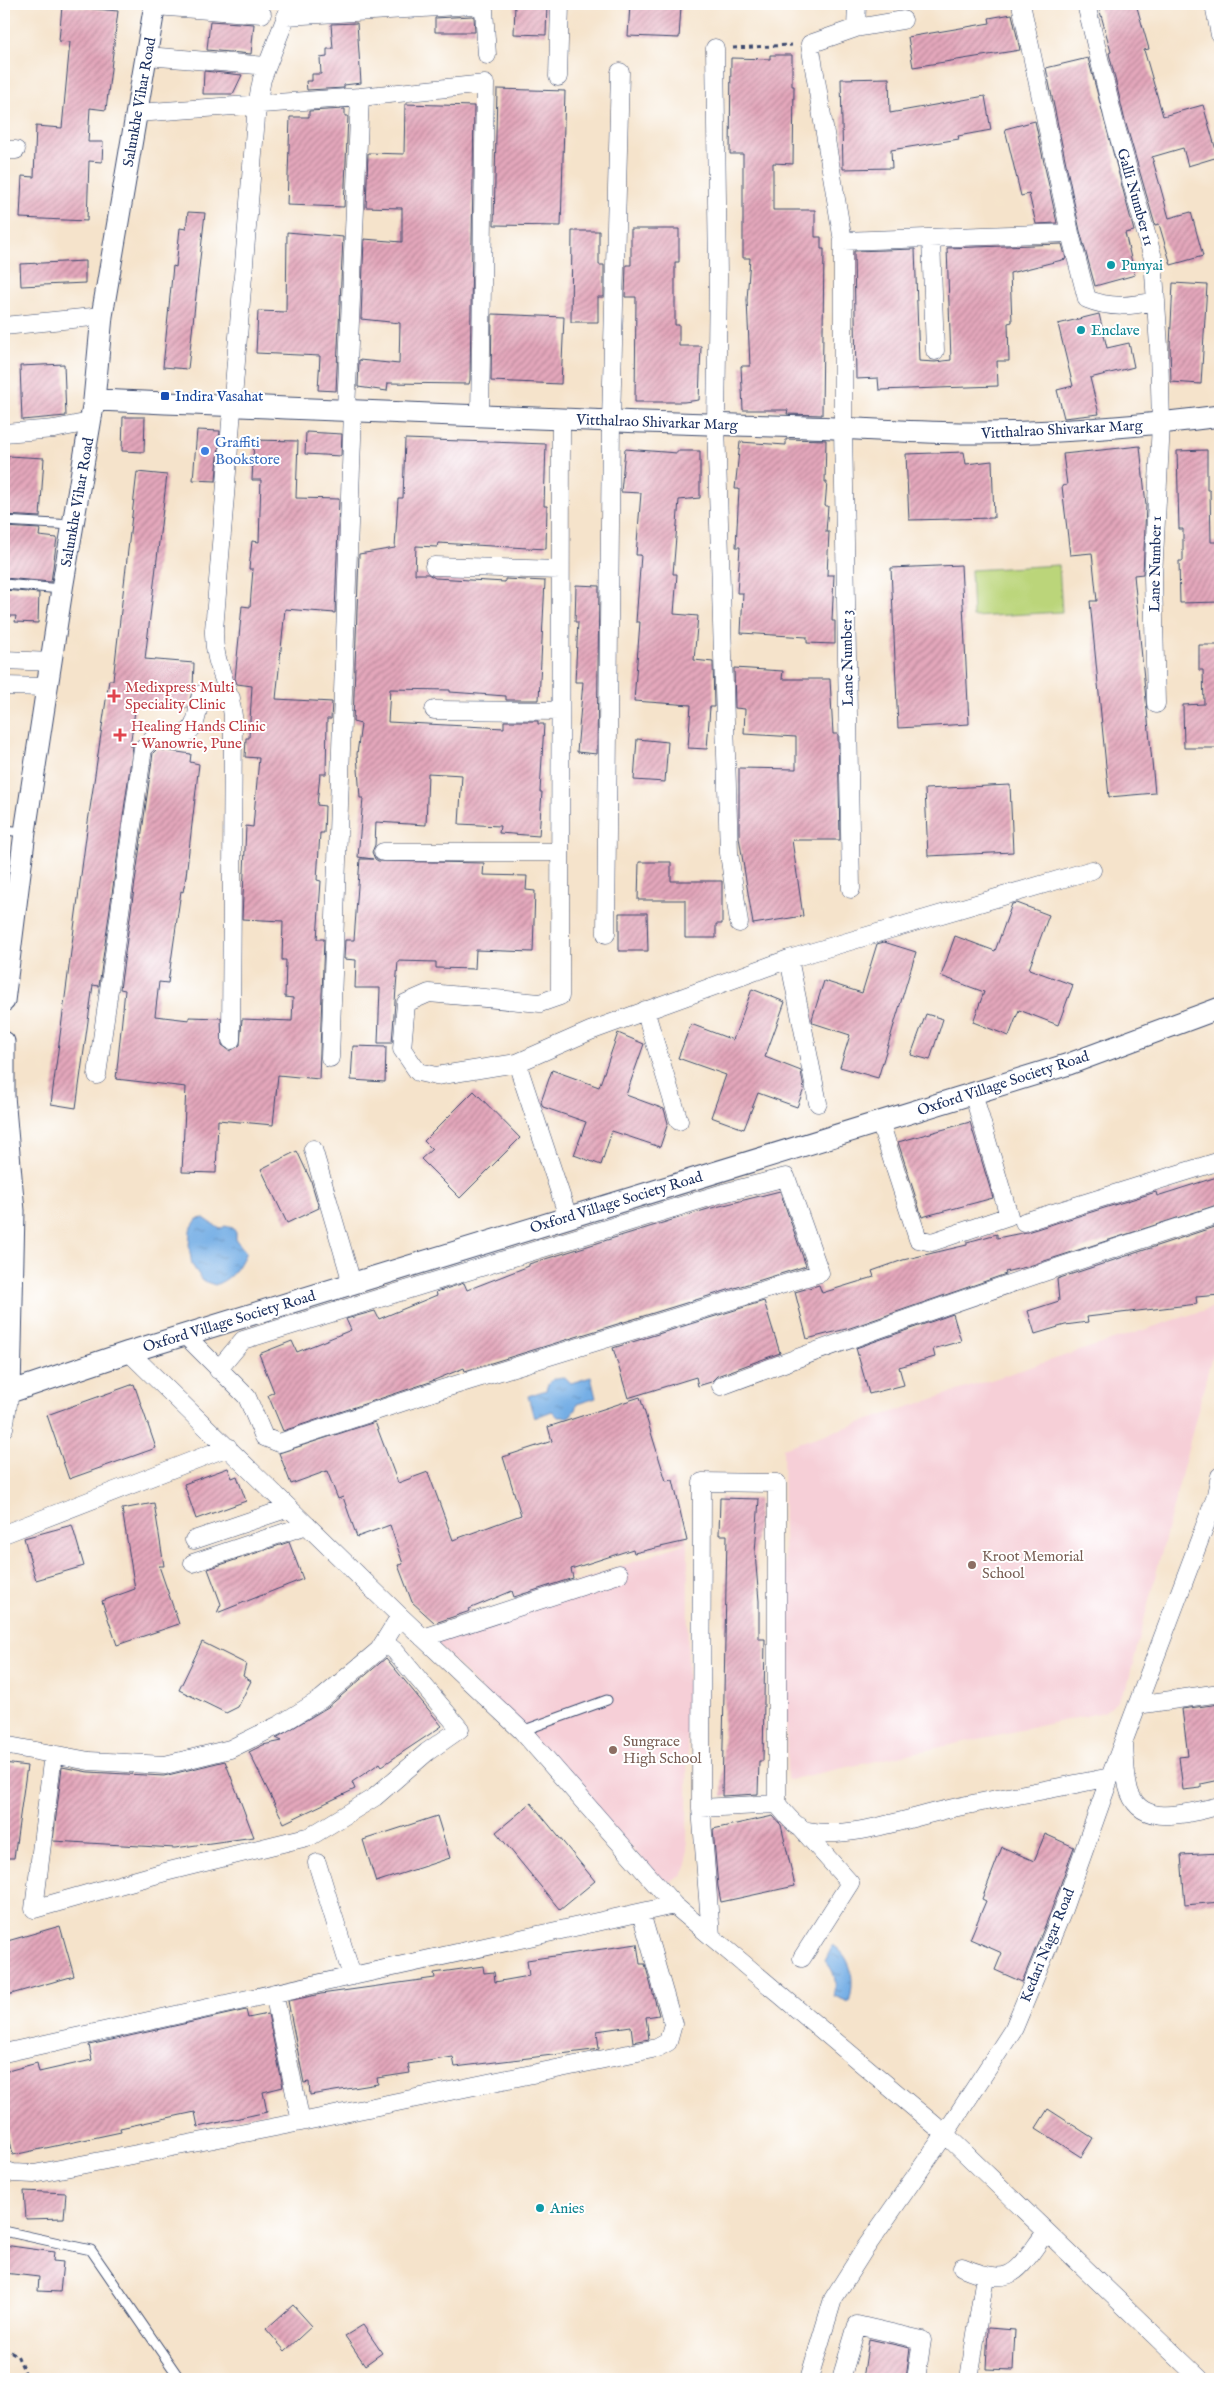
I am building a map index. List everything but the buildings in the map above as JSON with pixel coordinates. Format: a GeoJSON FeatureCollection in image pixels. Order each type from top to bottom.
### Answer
{"type":"FeatureCollection","features":[{"type":"Feature","properties":{"kind":"street"},"geometry":{"type":"LineString","coordinates":[[558,78],[560,4]]}},
{"type":"Feature","properties":{"kind":"street"},"geometry":{"type":"LineString","coordinates":[[856,28],[857,4]]}},
{"type":"Feature","properties":{"kind":"street"},"geometry":{"type":"LineString","coordinates":[[1021,4],[1070,233],[1087,298],[1102,305],[1126,307],[1156,302]]}},
{"type":"Feature","properties":{"kind":"street","name":"Galli Number 11"},"geometry":{"type":"LineString","coordinates":[[1086,4],[1114,120],[1153,258],[1161,424]]}},
{"type":"Feature","properties":{"kind":"street"},"geometry":{"type":"LineString","coordinates":[[1214,4],[1220,35]]}},
{"type":"Feature","properties":{"kind":"street"},"geometry":{"type":"LineString","coordinates":[[155,5],[262,14]]}},
{"type":"Feature","properties":{"kind":"street","name":"Salunkhe Vihar Road"},"geometry":{"type":"LineString","coordinates":[[4,1001],[25,832],[62,589],[94,400],[102,316],[155,5]]}},
{"type":"Feature","properties":{"kind":"street"},"geometry":{"type":"LineString","coordinates":[[231,1040],[234,738],[231,698],[218,668],[214,648],[257,105],[267,66],[288,10],[474,5],[484,10],[487,55]]}},
{"type":"Feature","properties":{"kind":"street"},"geometry":{"type":"LineString","coordinates":[[810,44],[856,28],[902,20]]}},
{"type":"Feature","properties":{"kind":"street","name":"Lane Number 3"},"geometry":{"type":"LineString","coordinates":[[810,44],[843,241],[843,427],[851,889]]}},
{"type":"Feature","properties":{"kind":"street"},"geometry":{"type":"LineString","coordinates":[[714,48],[718,277],[716,424],[729,853],[739,923]]}},
{"type":"Feature","properties":{"kind":"street"},"geometry":{"type":"LineString","coordinates":[[146,56],[267,66]]}},
{"type":"Feature","properties":{"kind":"street"},"geometry":{"type":"LineString","coordinates":[[606,934],[611,422],[620,72]]}},
{"type":"Feature","properties":{"kind":"street"},"geometry":{"type":"LineString","coordinates":[[137,113],[360,97],[485,84],[480,416]]}},
{"type":"Feature","properties":{"kind":"street"},"geometry":{"type":"LineString","coordinates":[[330,1058],[360,97]]}},
{"type":"Feature","properties":{"kind":"street"},"geometry":{"type":"LineString","coordinates":[[843,241],[1070,233]]}},
{"type":"Feature","properties":{"kind":"street"},"geometry":{"type":"LineString","coordinates":[[931,238],[935,350]]}},
{"type":"Feature","properties":{"kind":"street"},"geometry":{"type":"LineString","coordinates":[[4,326],[102,316]]}},
{"type":"Feature","properties":{"kind":"street","name":"Vitthalrao Shivarkar Marg"},"geometry":{"type":"LineString","coordinates":[[94,400],[611,422],[843,427],[960,433],[1060,431],[1161,424],[1220,416]]}},
{"type":"Feature","properties":{"kind":"street"},"geometry":{"type":"LineString","coordinates":[[561,420],[560,996],[540,1004],[429,993],[406,1003],[402,1049],[418,1072],[436,1076],[517,1063],[590,1030],[789,958],[1092,870]]}},
{"type":"Feature","properties":{"kind":"street"},"geometry":{"type":"LineString","coordinates":[[4,433],[54,429],[90,422]]}},
{"type":"Feature","properties":{"kind":"street","name":"Lane Number 1"},"geometry":{"type":"LineString","coordinates":[[1156,704],[1152,578],[1161,424]]}},
{"type":"Feature","properties":{"kind":"street"},"geometry":{"type":"LineString","coordinates":[[434,566],[560,570]]}},
{"type":"Feature","properties":{"kind":"street"},"geometry":{"type":"LineString","coordinates":[[4,660],[52,662]]}},
{"type":"Feature","properties":{"kind":"street"},"geometry":{"type":"LineString","coordinates":[[4,686],[48,687]]}},
{"type":"Feature","properties":{"kind":"street"},"geometry":{"type":"LineString","coordinates":[[97,1075],[143,748],[155,736],[177,737],[190,731],[195,725],[201,694],[231,698]]}},
{"type":"Feature","properties":{"kind":"street"},"geometry":{"type":"LineString","coordinates":[[434,710],[560,711]]}},
{"type":"Feature","properties":{"kind":"street"},"geometry":{"type":"LineString","coordinates":[[383,852],[560,852]]}},
{"type":"Feature","properties":{"kind":"street"},"geometry":{"type":"LineString","coordinates":[[789,958],[818,1103]]}},
{"type":"Feature","properties":{"kind":"street","name":"Oxford Village Society Road"},"geometry":{"type":"LineString","coordinates":[[10,1392],[129,1352],[1069,1064],[1220,1008]]}},
{"type":"Feature","properties":{"kind":"street"},"geometry":{"type":"LineString","coordinates":[[645,1010],[679,1121]]}},
{"type":"Feature","properties":{"kind":"street"},"geometry":{"type":"LineString","coordinates":[[4,1042],[4,1096],[14,1212],[10,1392],[4,1428]]}},
{"type":"Feature","properties":{"kind":"street"},"geometry":{"type":"LineString","coordinates":[[517,1063],[568,1217]]}},
{"type":"Feature","properties":{"kind":"street"},"geometry":{"type":"LineString","coordinates":[[880,1122],[918,1239],[932,1242],[1009,1216],[973,1093]]}},
{"type":"Feature","properties":{"kind":"street"},"geometry":{"type":"LineString","coordinates":[[313,1149],[352,1283]]}},
{"type":"Feature","properties":{"kind":"street"},"geometry":{"type":"LineString","coordinates":[[184,1335],[247,1397],[264,1437],[279,1443],[439,1390],[820,1272],[778,1153]]}},
{"type":"Feature","properties":{"kind":"street"},"geometry":{"type":"LineString","coordinates":[[1024,1222],[1220,1161]]}},
{"type":"Feature","properties":{"kind":"street"},"geometry":{"type":"LineString","coordinates":[[214,1366],[243,1340],[723,1193],[786,1177]]}},
{"type":"Feature","properties":{"kind":"street"},"geometry":{"type":"LineString","coordinates":[[721,1386],[838,1343],[1220,1214]]}},
{"type":"Feature","properties":{"kind":"street"},"geometry":{"type":"LineString","coordinates":[[129,1352],[400,1616],[522,1731],[674,1905],[945,2134],[1198,2379]]}},
{"type":"Feature","properties":{"kind":"street"},"geometry":{"type":"LineString","coordinates":[[4,1534],[228,1447]]}},
{"type":"Feature","properties":{"kind":"street","name":"Kedari Nagar Road"},"geometry":{"type":"LineString","coordinates":[[809,2379],[833,2299],[1014,2028],[1061,1915],[1110,1777],[1214,1499],[1220,1476]]}},
{"type":"Feature","properties":{"kind":"street"},"geometry":{"type":"LineString","coordinates":[[711,1936],[701,1808],[702,1482],[777,1483],[777,1804],[789,1818],[806,1832],[868,1829],[952,1808],[1110,1777]]}},
{"type":"Feature","properties":{"kind":"street"},"geometry":{"type":"LineString","coordinates":[[194,1540],[289,1508]]}},
{"type":"Feature","properties":{"kind":"street"},"geometry":{"type":"LineString","coordinates":[[193,1563],[307,1526]]}},
{"type":"Feature","properties":{"kind":"street"},"geometry":{"type":"LineString","coordinates":[[423,1638],[620,1574]]}},
{"type":"Feature","properties":{"kind":"street"},"geometry":{"type":"LineString","coordinates":[[4,1745],[89,1761],[166,1765],[230,1749],[281,1724],[321,1699],[379,1650],[400,1616]]}},
{"type":"Feature","properties":{"kind":"street"},"geometry":{"type":"LineString","coordinates":[[53,1754],[34,1909],[165,1872],[311,1836],[375,1797],[428,1752],[460,1729],[395,1651],[384,1642]]}},
{"type":"Feature","properties":{"kind":"street"},"geometry":{"type":"LineString","coordinates":[[1137,1705],[1220,1693]]}},
{"type":"Feature","properties":{"kind":"street"},"geometry":{"type":"LineString","coordinates":[[1124,1742],[1128,1787],[1135,1804],[1146,1814],[1164,1816],[1220,1806]]}},
{"type":"Feature","properties":{"kind":"street"},"geometry":{"type":"LineString","coordinates":[[701,1808],[777,1804]]}},
{"type":"Feature","properties":{"kind":"street"},"geometry":{"type":"LineString","coordinates":[[797,1824],[850,1883],[802,1958]]}},
{"type":"Feature","properties":{"kind":"street"},"geometry":{"type":"LineString","coordinates":[[317,1863],[352,1976]]}},
{"type":"Feature","properties":{"kind":"street"},"geometry":{"type":"LineString","coordinates":[[4,2053],[674,1905]]}},
{"type":"Feature","properties":{"kind":"street"},"geometry":{"type":"LineString","coordinates":[[4,2170],[13,2173],[34,2174],[301,2122],[657,2048],[668,2042],[673,2024],[641,1913]]}},
{"type":"Feature","properties":{"kind":"street"},"geometry":{"type":"LineString","coordinates":[[274,1993],[301,2122]]}},
{"type":"Feature","properties":{"kind":"street"},"geometry":{"type":"LineString","coordinates":[[962,2267],[985,2276],[1000,2277],[1014,2272],[1046,2232]]}},
{"type":"Feature","properties":{"kind":"street"},"geometry":{"type":"LineString","coordinates":[[970,2379],[985,2276]]}},
{"type":"Feature","properties":{"kind":"street"},"geometry":{"type":"LineString","coordinates":[[841,2379],[857,2325],[922,2340],[916,2379]]}},
{"type":"Feature","properties":{"kind":"lane"},"geometry":{"type":"LineString","coordinates":[[4,521],[73,525]]}},
{"type":"Feature","properties":{"kind":"lane"},"geometry":{"type":"LineString","coordinates":[[4,584],[62,589]]}},
{"type":"Feature","properties":{"kind":"lane"},"geometry":{"type":"LineString","coordinates":[[4,830],[25,832]]}},
{"type":"Feature","properties":{"kind":"lane"},"geometry":{"type":"LineString","coordinates":[[522,1731],[607,1700]]}},
{"type":"Feature","properties":{"kind":"lane"},"geometry":{"type":"LineString","coordinates":[[4,2232],[91,2250],[180,2379]]}},
{"type":"Feature","properties":{"kind":"path"},"geometry":{"type":"LineString","coordinates":[[714,48],[810,44]]}},
{"type":"Feature","properties":{"kind":"path"},"geometry":{"type":"LineString","coordinates":[[4,2348],[16,2355],[28,2379]]}},
{"type":"Feature","properties":{"kind":"shaded area","name":"Kroot Memorial School"},"geometry":{"type":"Polygon","coordinates":[[[1220,1305],[1220,1324],[1128,1683],[1118,1701],[1104,1712],[787,1780],[783,1448],[1220,1305]]]}},
{"type":"Feature","properties":{"kind":"shaded area","name":"Sungrace High School"},"geometry":{"type":"Polygon","coordinates":[[[688,1542],[687,1865],[681,1876],[671,1882],[660,1878],[430,1636],[688,1542]]]}},
{"type":"Feature","properties":{"kind":"green space"},"geometry":{"type":"Polygon","coordinates":[[[1059,565],[1062,612],[973,617],[971,570],[1059,565]]]}},
{"type":"Feature","properties":{"kind":"water"},"geometry":{"type":"Polygon","coordinates":[[[204,1218],[220,1229],[225,1226],[233,1228],[236,1233],[236,1240],[246,1252],[234,1272],[215,1285],[203,1281],[192,1265],[189,1247],[190,1230],[197,1219],[204,1218]]]}},
{"type":"Feature","properties":{"kind":"water"},"geometry":{"type":"Polygon","coordinates":[[[565,1377],[571,1383],[591,1377],[596,1398],[577,1404],[569,1417],[558,1417],[552,1411],[534,1418],[528,1396],[546,1390],[552,1380],[565,1377]]]}},
{"type":"Feature","properties":{"kind":"water"},"geometry":{"type":"Polygon","coordinates":[[[833,1945],[845,1956],[851,1970],[852,1986],[849,2002],[834,1996],[834,1977],[825,1961],[833,1945]]]}},
{"type":"Feature","properties":{"kind":"place","name":"Punyai"},"geometry":{"type":"Point","coordinates":[1111,265]}},
{"type":"Feature","properties":{"kind":"place","name":"Enclave"},"geometry":{"type":"Point","coordinates":[1081,330]}},
{"type":"Feature","properties":{"kind":"place","name":"Indira Vasahat"},"geometry":{"type":"Point","coordinates":[165,396]}},
{"type":"Feature","properties":{"kind":"place","name":"Graffiti Bookstore"},"geometry":{"type":"Point","coordinates":[205,451]}},
{"type":"Feature","properties":{"kind":"place","name":"Medixpress Multi Speciality Clinic"},"geometry":{"type":"Point","coordinates":[114,696]}},
{"type":"Feature","properties":{"kind":"place","name":"Healing Hands Clinic - Wanowrie, Pune"},"geometry":{"type":"Point","coordinates":[120,735]}},
{"type":"Feature","properties":{"kind":"place","name":"Kroot Memorial School"},"geometry":{"type":"Point","coordinates":[972,1565]}},
{"type":"Feature","properties":{"kind":"place","name":"Sungrace High School"},"geometry":{"type":"Point","coordinates":[613,1750]}},
{"type":"Feature","properties":{"kind":"place","name":"Anies"},"geometry":{"type":"Point","coordinates":[540,2208]}}]}
